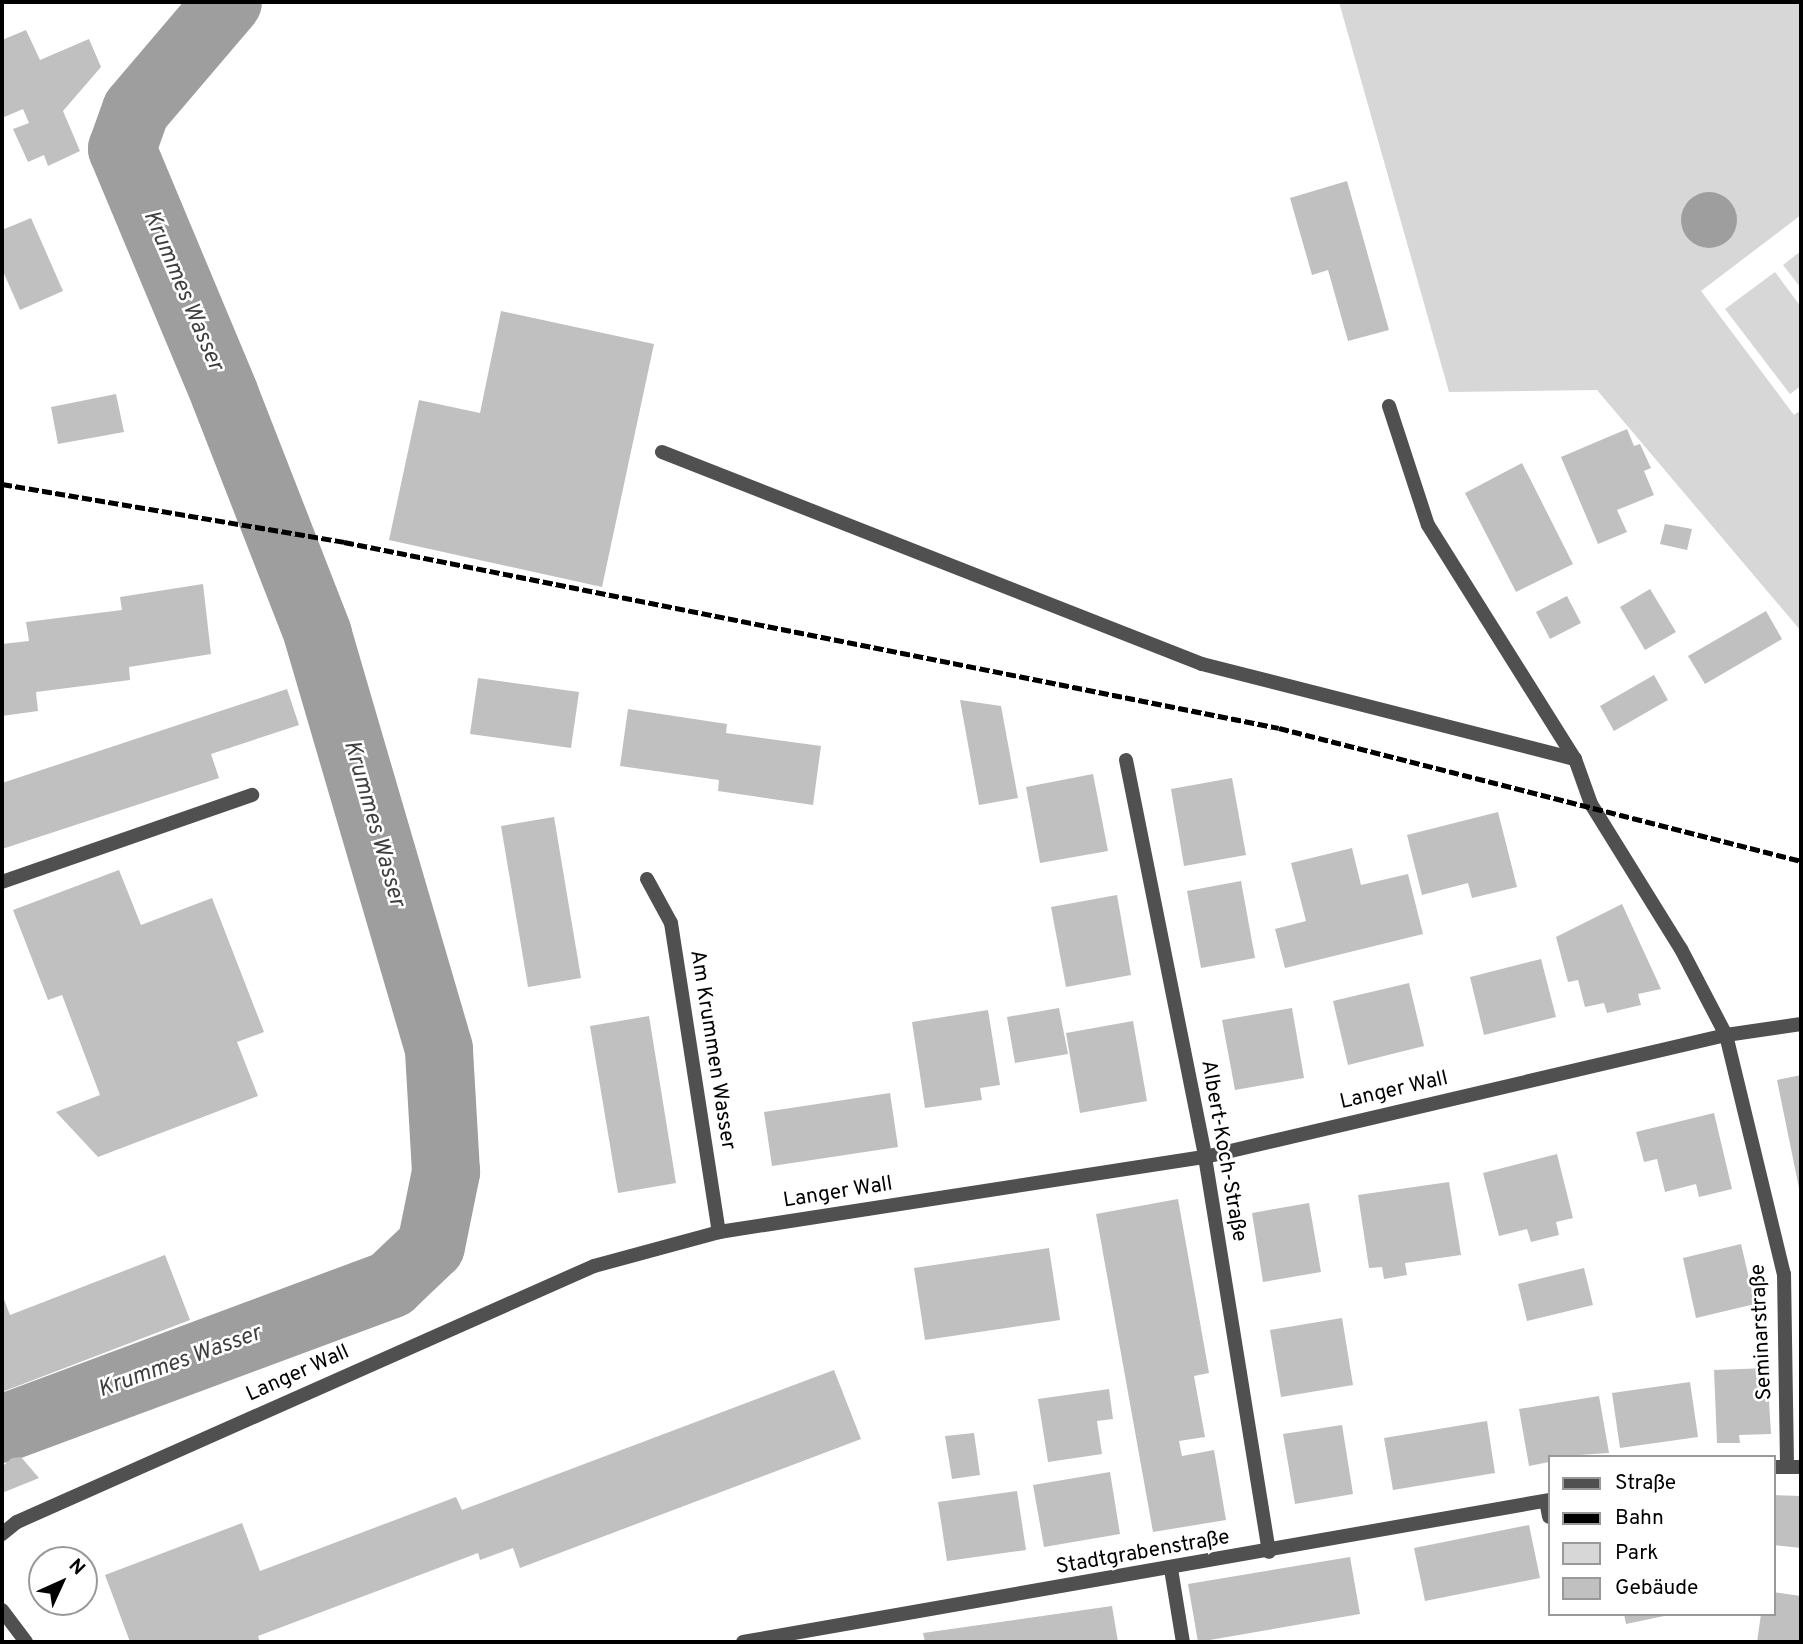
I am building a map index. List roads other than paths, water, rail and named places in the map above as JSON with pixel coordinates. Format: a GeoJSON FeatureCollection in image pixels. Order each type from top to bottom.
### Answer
{"type":"FeatureCollection","features":[{"type":"Feature","properties":{"kind":"street"},"geometry":{"type":"LineString","coordinates":[[1389,406],[1428,525],[1574,759],[1591,804],[1681,949],[1726,1035]]}},
{"type":"Feature","properties":{"kind":"street"},"geometry":{"type":"LineString","coordinates":[[662,452],[1202,664],[1574,759]]}},
{"type":"Feature","properties":{"kind":"street","name":"Albert-Koch-Straße"},"geometry":{"type":"LineString","coordinates":[[1126,760],[1205,1157],[1269,1552]]}},
{"type":"Feature","properties":{"kind":"street"},"geometry":{"type":"LineString","coordinates":[[2,882],[252,795]]}},
{"type":"Feature","properties":{"kind":"street","name":"Am Krummen Wasser"},"geometry":{"type":"LineString","coordinates":[[647,879],[671,923],[719,1232]]}},
{"type":"Feature","properties":{"kind":"street","name":"Langer Wall"},"geometry":{"type":"LineString","coordinates":[[2,1534],[18,1522],[594,1266],[719,1232],[1205,1157],[1726,1035],[1801,1024]]}},
{"type":"Feature","properties":{"kind":"street","name":"Seminarstraße"},"geometry":{"type":"LineString","coordinates":[[1726,1035],[1784,1274],[1787,1466]]}},
{"type":"Feature","properties":{"kind":"street","name":"Stadtgrabenstraße"},"geometry":{"type":"LineString","coordinates":[[743,1642],[815,1637],[1548,1501]]}},
{"type":"Feature","properties":{"kind":"street"},"geometry":{"type":"LineString","coordinates":[[1171,1569],[1183,1642]]}},
{"type":"Feature","properties":{"kind":"street"},"geometry":{"type":"LineString","coordinates":[[2,1610],[26,1642]]}},
{"type":"Feature","properties":{"kind":"waterway","name":"Krummes Wasser"},"geometry":{"type":"LineString","coordinates":[[2,1429],[391,1284],[431,1246],[446,1172],[439,1049],[318,634],[225,395],[122,149],[136,110],[228,2]]}},
{"type":"Feature","properties":{"kind":"railway"},"geometry":{"type":"LineString","coordinates":[[2,484],[344,542],[1279,728],[1801,861]]}}]}
